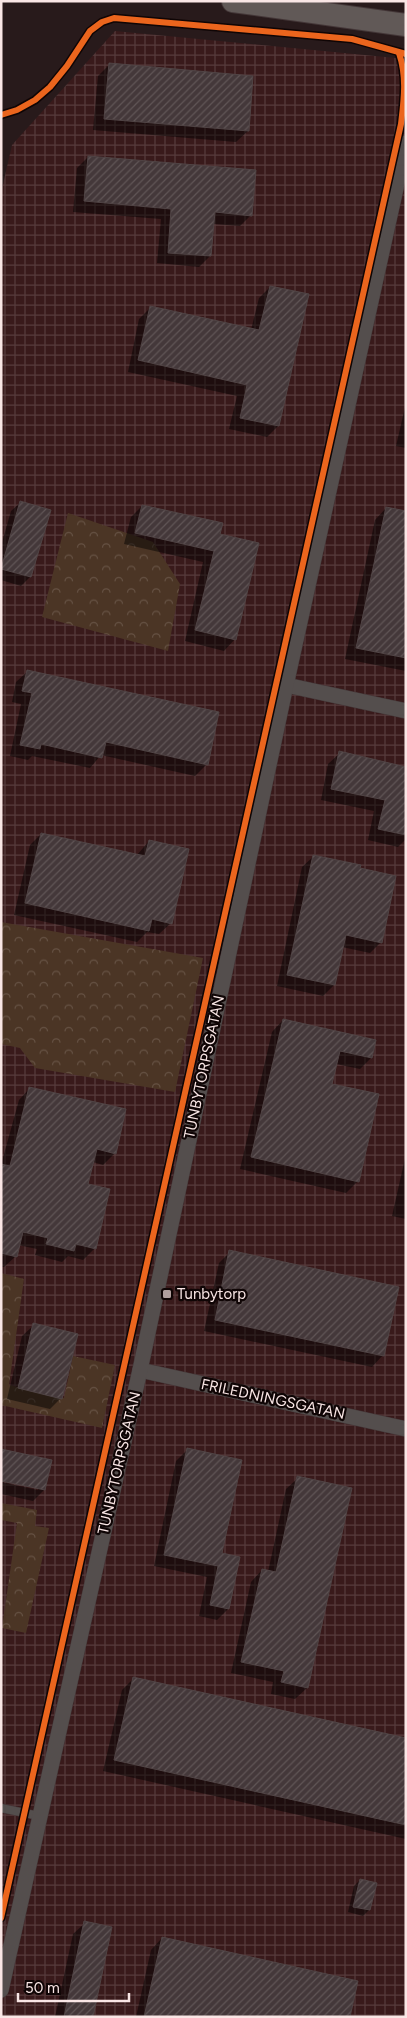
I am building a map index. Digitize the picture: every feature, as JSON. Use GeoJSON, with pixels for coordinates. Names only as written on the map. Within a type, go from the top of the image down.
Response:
{"type":"FeatureCollection","features":[{"type":"Feature","properties":{"kind":"street"},"geometry":{"type":"LineString","coordinates":[[233,1],[307,6],[406,25]]}},
{"type":"Feature","properties":{"kind":"street","name":"TUNBYTORPSGATAN"},"geometry":{"type":"LineString","coordinates":[[1,1990],[140,1370],[286,685],[406,143]]}},
{"type":"Feature","properties":{"kind":"street"},"geometry":{"type":"LineString","coordinates":[[286,685],[406,711]]}},
{"type":"Feature","properties":{"kind":"street","name":"FRILEDNINGSGATAN"},"geometry":{"type":"LineString","coordinates":[[140,1370],[406,1428]]}},
{"type":"Feature","properties":{"kind":"lane"},"geometry":{"type":"LineString","coordinates":[[1,1808],[39,1816]]}},
{"type":"Feature","properties":{"kind":"shaded area"},"geometry":{"type":"Polygon","coordinates":[[[115,31],[406,59],[406,2017],[1,2017],[1,193],[12,145],[115,31]]]}},
{"type":"Feature","properties":{"kind":"green space"},"geometry":{"type":"Polygon","coordinates":[[[68,513],[153,542],[180,584],[168,651],[42,617],[68,513]]]}},
{"type":"Feature","properties":{"kind":"green space"},"geometry":{"type":"Polygon","coordinates":[[[1,922],[203,958],[175,1092],[35,1068],[20,1048],[1,1044],[1,922]]]}},
{"type":"Feature","properties":{"kind":"green space"},"geometry":{"type":"Polygon","coordinates":[[[1,1273],[24,1279],[9,1385],[64,1398],[73,1356],[115,1365],[102,1428],[1,1405],[1,1273]]]}},
{"type":"Feature","properties":{"kind":"green space"},"geometry":{"type":"Polygon","coordinates":[[[1,1503],[37,1510],[35,1526],[49,1528],[26,1633],[2,1628],[17,1523],[1,1520],[1,1503]]]}},
{"type":"Feature","properties":{"kind":"building"},"geometry":{"type":"Polygon","coordinates":[[[109,63],[253,76],[249,131],[104,119],[109,63]]]}},
{"type":"Feature","properties":{"kind":"building"},"geometry":{"type":"Polygon","coordinates":[[[88,156],[256,170],[252,216],[215,212],[211,256],[168,253],[171,209],[84,201],[88,156]]]}},
{"type":"Feature","properties":{"kind":"building"},"geometry":{"type":"Polygon","coordinates":[[[270,286],[309,294],[279,426],[240,418],[247,385],[138,360],[150,306],[259,330],[270,286]]]}},
{"type":"Feature","properties":{"kind":"building"},"geometry":{"type":"Polygon","coordinates":[[[20,501],[51,510],[31,577],[1,569],[20,501]]]}},
{"type":"Feature","properties":{"kind":"building"},"geometry":{"type":"Polygon","coordinates":[[[142,505],[223,523],[220,534],[259,543],[236,640],[195,630],[214,551],[135,533],[142,505]]]}},
{"type":"Feature","properties":{"kind":"building"},"geometry":{"type":"Polygon","coordinates":[[[386,507],[406,511],[406,658],[356,648],[386,507]]]}},
{"type":"Feature","properties":{"kind":"building"},"geometry":{"type":"Polygon","coordinates":[[[27,670],[219,712],[208,765],[106,742],[102,758],[41,744],[40,749],[20,745],[32,693],[22,691],[27,670]]]}},
{"type":"Feature","properties":{"kind":"building"},"geometry":{"type":"Polygon","coordinates":[[[339,751],[406,767],[406,835],[378,829],[385,800],[331,789],[339,751]]]}},
{"type":"Feature","properties":{"kind":"building"},"geometry":{"type":"Polygon","coordinates":[[[41,833],[145,856],[149,840],[189,849],[172,924],[152,919],[149,931],[25,903],[41,833]]]}},
{"type":"Feature","properties":{"kind":"building"},"geometry":{"type":"Polygon","coordinates":[[[313,855],[361,865],[360,868],[396,876],[382,943],[346,935],[335,985],[287,975],[313,855]]]}},
{"type":"Feature","properties":{"kind":"building"},"geometry":{"type":"Polygon","coordinates":[[[283,1019],[376,1040],[372,1058],[340,1051],[332,1084],[379,1094],[359,1182],[251,1157],[283,1019]]]}},
{"type":"Feature","properties":{"kind":"building"},"geometry":{"type":"Polygon","coordinates":[[[29,1087],[126,1109],[116,1154],[97,1149],[88,1184],[110,1189],[96,1249],[76,1244],[74,1251],[46,1244],[48,1238],[23,1232],[17,1257],[1,1253],[1,1164],[10,1166],[29,1087]]]}},
{"type":"Feature","properties":{"kind":"building"},"geometry":{"type":"Polygon","coordinates":[[[229,1250],[399,1287],[384,1356],[215,1320],[229,1250]]]}},
{"type":"Feature","properties":{"kind":"building"},"geometry":{"type":"Polygon","coordinates":[[[33,1323],[78,1334],[62,1399],[18,1388],[33,1323]]]}},
{"type":"Feature","properties":{"kind":"building"},"geometry":{"type":"Polygon","coordinates":[[[187,1448],[242,1460],[222,1553],[240,1557],[229,1609],[210,1605],[218,1566],[164,1555],[187,1448]]]}},
{"type":"Feature","properties":{"kind":"building"},"geometry":{"type":"Polygon","coordinates":[[[1,1449],[52,1460],[45,1490],[1,1481],[1,1449]]]}},
{"type":"Feature","properties":{"kind":"building"},"geometry":{"type":"Polygon","coordinates":[[[297,1476],[352,1488],[308,1688],[281,1682],[284,1671],[241,1662],[262,1569],[276,1572],[297,1476]]]}},
{"type":"Feature","properties":{"kind":"building"},"geometry":{"type":"Polygon","coordinates":[[[133,1677],[406,1738],[406,1825],[114,1760],[133,1677]]]}},
{"type":"Feature","properties":{"kind":"building"},"geometry":{"type":"Polygon","coordinates":[[[360,1879],[377,1883],[370,1910],[353,1907],[360,1879]]]}},
{"type":"Feature","properties":{"kind":"building"},"geometry":{"type":"Polygon","coordinates":[[[84,1921],[112,1927],[93,2017],[64,2017],[84,1921]]]}},
{"type":"Feature","properties":{"kind":"building"},"geometry":{"type":"Polygon","coordinates":[[[162,1937],[358,1981],[350,2017],[144,2017],[162,1937]]]}},
{"type":"Feature","properties":{"kind":"cycle path"},"geometry":{"type":"LineString","coordinates":[[1,115],[17,110],[35,100],[50,87],[67,66],[90,31],[102,22],[114,18],[352,39],[406,54]]}},
{"type":"Feature","properties":{"kind":"cycle path"},"geometry":{"type":"LineString","coordinates":[[1,1918],[401,124],[404,79],[399,53]]}},
{"type":"Feature","properties":{"kind":"place","name":"Tunbytorp"},"geometry":{"type":"Point","coordinates":[167,1294]}}]}
